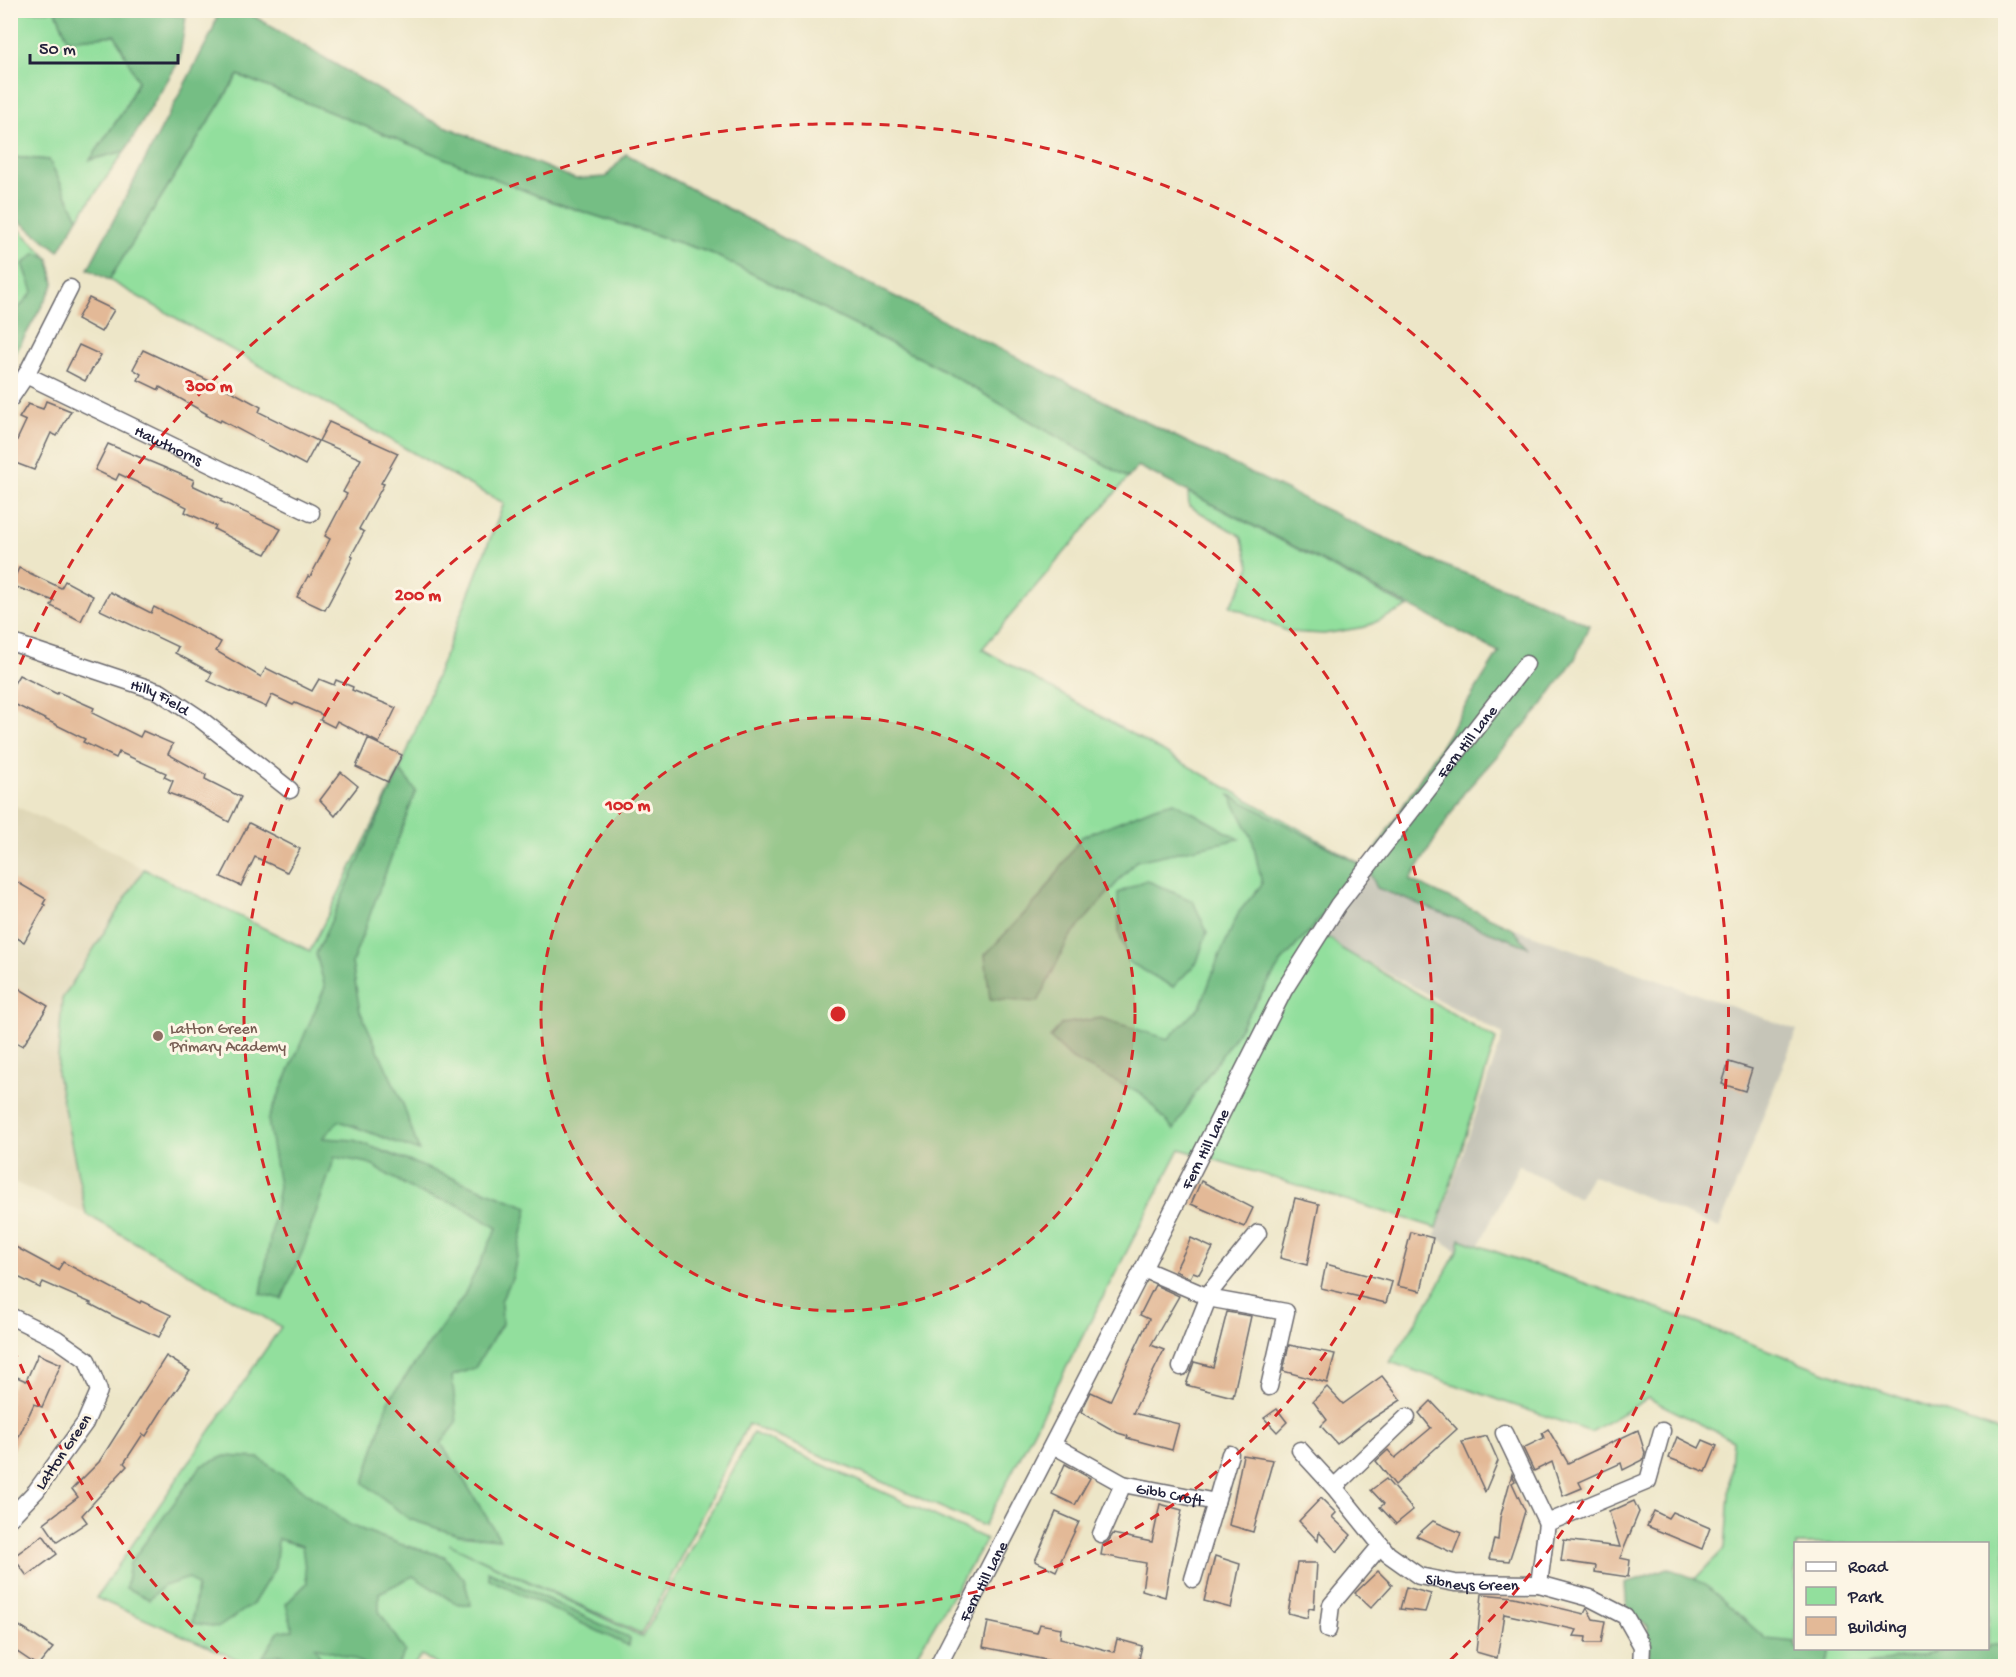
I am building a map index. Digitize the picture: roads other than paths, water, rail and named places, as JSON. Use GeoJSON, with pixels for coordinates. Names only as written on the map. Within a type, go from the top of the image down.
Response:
{"type":"FeatureCollection","features":[{"type":"Feature","properties":{"kind":"street"},"geometry":{"type":"LineString","coordinates":[[10,399],[26,375],[70,288]]}},
{"type":"Feature","properties":{"kind":"street","name":"Hawthorns"},"geometry":{"type":"LineString","coordinates":[[26,375],[311,513]]}},
{"type":"Feature","properties":{"kind":"street","name":"Hilly Field"},"geometry":{"type":"LineString","coordinates":[[10,642],[160,692],[200,718],[290,790]]}},
{"type":"Feature","properties":{"kind":"street","name":"Fern Hill Lane"},"geometry":{"type":"LineString","coordinates":[[938,1666],[1284,990],[1317,936],[1367,867],[1526,664]]}},
{"type":"Feature","properties":{"kind":"street"},"geometry":{"type":"LineString","coordinates":[[1182,1367],[1211,1291],[1258,1233]]}},
{"type":"Feature","properties":{"kind":"street"},"geometry":{"type":"LineString","coordinates":[[1143,1269],[1209,1297],[1286,1312],[1269,1387]]}},
{"type":"Feature","properties":{"kind":"street","name":"Latton Green"},"geometry":{"type":"LineString","coordinates":[[10,1316],[57,1339],[87,1360],[99,1391],[85,1423],[36,1491],[10,1518]]}},
{"type":"Feature","properties":{"kind":"street"},"geometry":{"type":"LineString","coordinates":[[1334,1487],[1407,1417]]}},
{"type":"Feature","properties":{"kind":"street"},"geometry":{"type":"LineString","coordinates":[[1504,1433],[1547,1523],[1648,1481],[1662,1431]]}},
{"type":"Feature","properties":{"kind":"street","name":"Gibb Croft"},"geometry":{"type":"LineString","coordinates":[[1053,1445],[1123,1484],[1216,1503]]}},
{"type":"Feature","properties":{"kind":"street","name":"Sibneys Green"},"geometry":{"type":"LineString","coordinates":[[1300,1450],[1334,1487],[1388,1554],[1419,1576],[1455,1583],[1539,1584],[1590,1598],[1624,1616],[1642,1646],[1641,1666]]}},
{"type":"Feature","properties":{"kind":"street","name":"Gibb Croft"},"geometry":{"type":"LineString","coordinates":[[1193,1579],[1230,1454]]}},
{"type":"Feature","properties":{"kind":"street","name":"Gibb Croft"},"geometry":{"type":"LineString","coordinates":[[1101,1534],[1123,1484]]}},
{"type":"Feature","properties":{"kind":"street","name":"Sibneys Green"},"geometry":{"type":"LineString","coordinates":[[1539,1584],[1547,1523]]}},
{"type":"Feature","properties":{"kind":"street"},"geometry":{"type":"LineString","coordinates":[[1328,1630],[1331,1605],[1381,1545]]}},
{"type":"Feature","properties":{"kind":"place","name":"Latton Green Primary Academy"},"geometry":{"type":"Point","coordinates":[158,1036]}}]}
